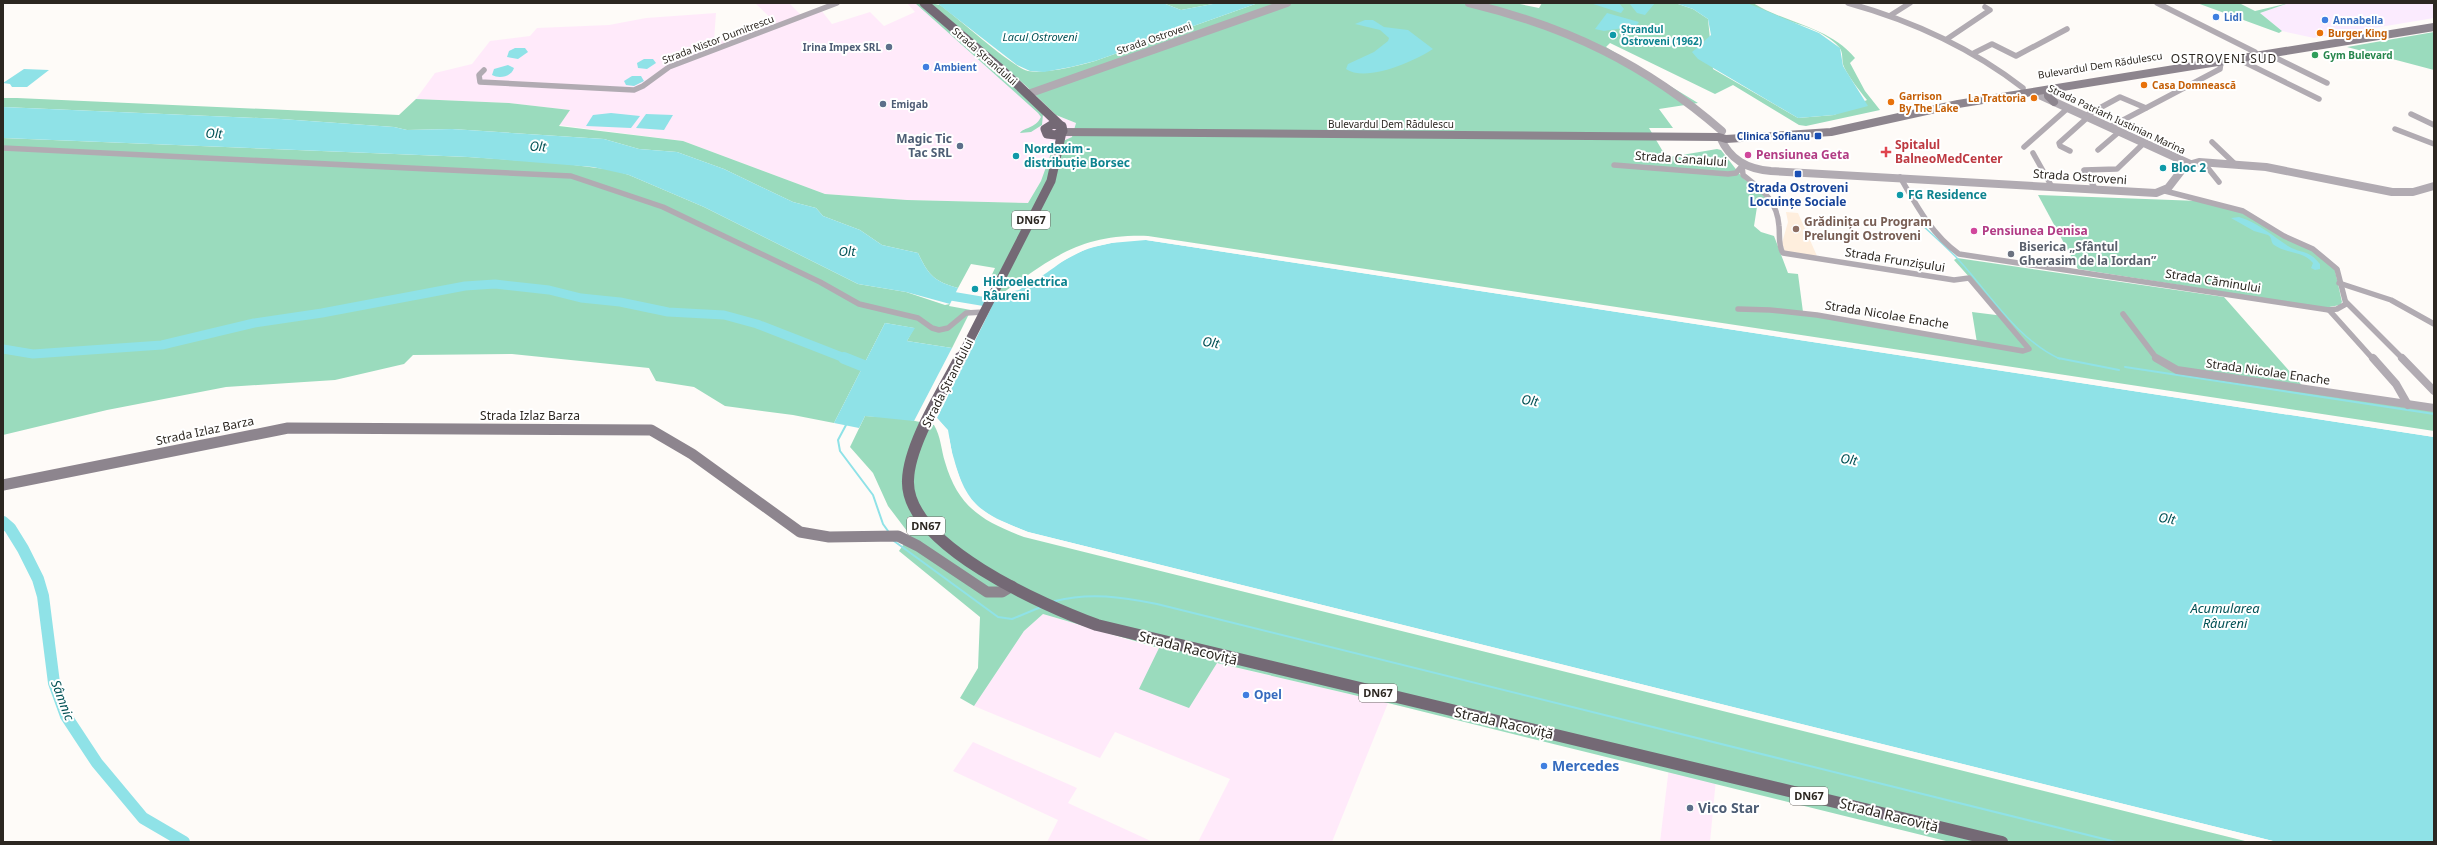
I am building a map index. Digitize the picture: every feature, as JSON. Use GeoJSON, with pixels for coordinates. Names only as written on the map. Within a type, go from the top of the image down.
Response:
{"type":"FeatureCollection","features":[{"type":"Feature","properties":{"kind":"main road","name":"Strada Ștrandului"},"geometry":{"type":"LineString","coordinates":[[924,3],[1028,94],[1045,111],[1059,131],[1056,166],[1051,181],[927,424],[914,451],[908,472],[909,493],[914,510],[926,527],[943,542],[1012,586]]}},
{"type":"Feature","properties":{"kind":"main road","name":"Bulevardul Dem Rădulescu"},"geometry":{"type":"LineString","coordinates":[[2029,90],[2048,90],[2221,62],[2434,23]]}},
{"type":"Feature","properties":{"kind":"main road","name":"Bulevardul Dem Rădulescu"},"geometry":{"type":"LineString","coordinates":[[1074,130],[1790,136],[1831,132],[1925,110],[2029,90],[2255,52],[2434,27]]}},
{"type":"Feature","properties":{"kind":"main road"},"geometry":{"type":"LineString","coordinates":[[2048,90],[2048,96],[2054,102]]}},
{"type":"Feature","properties":{"kind":"main road"},"geometry":{"type":"LineString","coordinates":[[1045,111],[1048,131]]}},
{"type":"Feature","properties":{"kind":"main road"},"geometry":{"type":"LineString","coordinates":[[1048,131],[1050,124],[1065,135],[1074,130]]}},
{"type":"Feature","properties":{"kind":"main road"},"geometry":{"type":"LineString","coordinates":[[1048,131],[1074,130]]}},
{"type":"Feature","properties":{"kind":"main road","name":"Strada Izlaz Barza"},"geometry":{"type":"LineString","coordinates":[[3,485],[64,476],[252,434],[288,428],[651,430],[692,454],[800,532],[830,537],[898,536],[918,546],[987,592],[1002,592],[1012,586]]}},
{"type":"Feature","properties":{"kind":"main road","name":"Strada Racoviță"},"geometry":{"type":"LineString","coordinates":[[1012,586],[1064,614],[1112,629],[2002,842]]}},
{"type":"Feature","properties":{"kind":"street","name":"Strada Nistor Dumitrescu"},"geometry":{"type":"LineString","coordinates":[[484,70],[479,75],[480,82],[634,90],[645,86],[657,72],[837,3]]}},
{"type":"Feature","properties":{"kind":"street","name":"Strada Ostroveni"},"geometry":{"type":"LineString","coordinates":[[1028,94],[1287,3]]}},
{"type":"Feature","properties":{"kind":"street"},"geometry":{"type":"LineString","coordinates":[[1469,3],[1534,20],[1604,48],[1671,89],[1701,111],[1723,135],[1728,151],[1742,165]]}},
{"type":"Feature","properties":{"kind":"street","name":"Strada Patriarh Iustinian Marina"},"geometry":{"type":"LineString","coordinates":[[1851,3],[1891,15],[1947,39],[1974,53],[2029,90],[2190,164]]}},
{"type":"Feature","properties":{"kind":"street"},"geometry":{"type":"LineString","coordinates":[[1891,15],[1910,3]]}},
{"type":"Feature","properties":{"kind":"street"},"geometry":{"type":"LineString","coordinates":[[2157,3],[2255,52]]}},
{"type":"Feature","properties":{"kind":"street"},"geometry":{"type":"LineString","coordinates":[[1947,39],[1990,10],[1987,5]]}},
{"type":"Feature","properties":{"kind":"street"},"geometry":{"type":"LineString","coordinates":[[1974,53],[1992,44],[2016,56],[2067,29]]}},
{"type":"Feature","properties":{"kind":"street"},"geometry":{"type":"LineString","coordinates":[[2268,54],[2328,83]]}},
{"type":"Feature","properties":{"kind":"street"},"geometry":{"type":"LineString","coordinates":[[2238,59],[2320,99]]}},
{"type":"Feature","properties":{"kind":"street"},"geometry":{"type":"LineString","coordinates":[[2110,127],[2220,69],[2221,62]]}},
{"type":"Feature","properties":{"kind":"street"},"geometry":{"type":"LineString","coordinates":[[2070,151],[2060,146],[2059,143],[2086,117],[2120,97],[2146,108]]}},
{"type":"Feature","properties":{"kind":"street"},"geometry":{"type":"LineString","coordinates":[[2024,147],[2068,108]]}},
{"type":"Feature","properties":{"kind":"street"},"geometry":{"type":"LineString","coordinates":[[2411,114],[2434,125]]}},
{"type":"Feature","properties":{"kind":"street"},"geometry":{"type":"LineString","coordinates":[[2395,128],[2434,144]]}},
{"type":"Feature","properties":{"kind":"street"},"geometry":{"type":"LineString","coordinates":[[2098,150],[2119,132]]}},
{"type":"Feature","properties":{"kind":"street"},"geometry":{"type":"LineString","coordinates":[[2212,142],[2235,164]]}},
{"type":"Feature","properties":{"kind":"street"},"geometry":{"type":"LineString","coordinates":[[2096,190],[2084,170],[2117,169],[2144,143]]}},
{"type":"Feature","properties":{"kind":"street"},"geometry":{"type":"LineString","coordinates":[[3,148],[571,176],[663,207],[820,282],[859,304],[918,318],[932,328],[939,330],[948,328],[966,313],[984,312]]}},
{"type":"Feature","properties":{"kind":"street"},"geometry":{"type":"LineString","coordinates":[[2033,153],[2052,187]]}},
{"type":"Feature","properties":{"kind":"street"},"geometry":{"type":"LineString","coordinates":[[2203,162],[2219,182]]}},
{"type":"Feature","properties":{"kind":"street"},"geometry":{"type":"LineString","coordinates":[[2434,186],[2417,192],[2392,192],[2273,168],[2203,162],[2190,164],[2182,168],[2165,191],[2224,205],[2253,216],[2284,236],[2319,252],[2338,269],[2339,283],[2346,303],[2434,391]]}},
{"type":"Feature","properties":{"kind":"street","name":"Strada Canalului"},"geometry":{"type":"LineString","coordinates":[[1614,165],[1731,174],[1738,172],[1742,165]]}},
{"type":"Feature","properties":{"kind":"street","name":"Strada Ostroveni"},"geometry":{"type":"LineString","coordinates":[[1742,165],[1771,171],[1900,177],[2149,193],[2165,191]]}},
{"type":"Feature","properties":{"kind":"street","name":"Strada Frunzișului"},"geometry":{"type":"LineString","coordinates":[[1742,165],[1743,175],[1769,196],[1775,208],[1780,249],[1784,254],[1954,280],[1969,278],[2028,347]]}},
{"type":"Feature","properties":{"kind":"street","name":"Strada Căminului"},"geometry":{"type":"LineString","coordinates":[[1900,177],[1918,211],[1949,247],[1959,254],[2329,310],[2337,309],[2346,303]]}},
{"type":"Feature","properties":{"kind":"street"},"geometry":{"type":"LineString","coordinates":[[2339,283],[2391,300],[2434,324]]}},
{"type":"Feature","properties":{"kind":"street","name":"Strada Nicolae Enache"},"geometry":{"type":"LineString","coordinates":[[1738,309],[1773,310],[1813,314],[1949,336],[2023,351],[2027,351],[2028,347]]}},
{"type":"Feature","properties":{"kind":"street"},"geometry":{"type":"LineString","coordinates":[[2329,310],[2396,384],[2408,405]]}},
{"type":"Feature","properties":{"kind":"street","name":"Strada Nicolae Enache"},"geometry":{"type":"LineString","coordinates":[[2123,314],[2158,361],[2177,370],[2248,379],[2434,408]]}},
{"type":"Feature","properties":{"kind":"shaded area"},"geometry":{"type":"Polygon","coordinates":[[[755,3],[789,3],[803,17],[821,10],[832,24],[870,12],[884,26],[915,12],[907,3],[930,3],[1025,85],[1056,115],[1076,123],[1072,137],[1041,181],[1028,203],[907,200],[825,194],[683,141],[559,125],[569,110],[509,103],[416,99],[435,73],[472,64],[490,41],[530,36],[537,28],[609,25],[646,18],[716,13],[714,40],[729,41],[776,23],[755,3]]]}},
{"type":"Feature","properties":{"kind":"shaded area"},"geometry":{"type":"Polygon","coordinates":[[[2289,3],[2434,3],[2434,18],[2314,38],[2282,31],[2260,13],[2289,3]]]}},
{"type":"Feature","properties":{"kind":"shaded area"},"geometry":{"type":"Polygon","coordinates":[[[1786,212],[1798,213],[1817,256],[1785,253],[1782,243],[1788,222],[1786,212]]]}},
{"type":"Feature","properties":{"kind":"shaded area"},"geometry":{"type":"Polygon","coordinates":[[[1043,614],[1159,649],[1189,707],[1216,663],[1388,703],[1332,842],[1198,842],[1230,779],[1115,732],[1100,758],[974,706],[1024,631],[1043,614]]]}},
{"type":"Feature","properties":{"kind":"shaded area"},"geometry":{"type":"Polygon","coordinates":[[[973,742],[1077,788],[1068,803],[1153,842],[1047,842],[1058,820],[953,771],[973,742]]]}},
{"type":"Feature","properties":{"kind":"shaded area"},"geometry":{"type":"Polygon","coordinates":[[[1669,767],[1716,779],[1710,842],[1660,842],[1669,767]]]}},
{"type":"Feature","properties":{"kind":"green space"},"geometry":{"type":"Polygon","coordinates":[[[915,3],[920,3],[987,60],[1043,114],[1042,125],[1031,132],[1020,133],[1039,121],[1041,117],[1038,113],[915,3]]]}},
{"type":"Feature","properties":{"kind":"green space"},"geometry":{"type":"Polygon","coordinates":[[[930,3],[940,5],[1020,68],[1035,72],[1062,69],[1095,61],[1258,3],[1515,3],[1539,8],[1542,3],[1675,3],[1693,9],[1708,19],[1713,69],[1798,118],[1834,115],[1867,100],[1844,67],[1841,49],[1829,38],[1806,27],[1757,10],[1747,3],[1753,3],[1779,16],[1820,32],[1844,47],[1855,58],[1850,63],[1865,91],[1880,110],[1806,126],[1799,125],[1733,85],[1715,94],[1610,43],[1606,47],[1698,103],[1659,109],[1673,128],[1649,128],[1662,150],[1670,157],[1717,149],[1721,150],[1742,177],[1768,199],[1757,207],[1754,226],[1761,232],[1774,236],[1788,273],[1798,274],[1803,312],[1977,343],[1972,312],[2004,316],[1954,260],[1957,258],[2224,297],[2307,391],[2434,410],[2434,431],[1148,236],[1125,236],[1087,243],[1054,258],[1004,292],[999,292],[1002,284],[989,281],[995,268],[971,264],[958,288],[943,283],[933,276],[918,253],[882,245],[860,230],[823,216],[816,208],[793,202],[724,169],[677,152],[639,149],[604,139],[452,129],[407,130],[394,127],[281,119],[3,107],[3,98],[17,98],[399,115],[416,99],[509,103],[570,110],[559,126],[683,141],[825,194],[907,200],[1028,203],[1041,181],[1054,145],[1072,137],[1076,123],[1056,115],[1025,85],[930,3]]]}},
{"type":"Feature","properties":{"kind":"green space"},"geometry":{"type":"Polygon","coordinates":[[[1163,3],[1218,3],[1181,10],[1163,3]]]}},
{"type":"Feature","properties":{"kind":"green space"},"geometry":{"type":"Polygon","coordinates":[[[2197,3],[2239,3],[2255,11],[2289,3],[2260,13],[2282,31],[2279,33],[2197,3]]]}},
{"type":"Feature","properties":{"kind":"green space"},"geometry":{"type":"Polygon","coordinates":[[[2434,32],[2434,70],[2347,47],[2434,32]]]}},
{"type":"Feature","properties":{"kind":"green space"},"geometry":{"type":"Polygon","coordinates":[[[3,138],[468,157],[558,163],[613,170],[629,175],[704,207],[858,284],[906,292],[945,305],[950,304],[949,306],[971,310],[952,348],[907,341],[914,328],[885,323],[834,423],[793,415],[725,406],[694,387],[656,381],[649,368],[512,354],[413,355],[404,364],[335,380],[226,387],[107,410],[3,435],[3,138]]]}},
{"type":"Feature","properties":{"kind":"green space"},"geometry":{"type":"Polygon","coordinates":[[[2038,195],[2199,201],[2246,214],[2311,249],[2334,266],[2342,302],[2340,305],[2324,308],[2078,269],[2038,195]]]}},
{"type":"Feature","properties":{"kind":"green space"},"geometry":{"type":"Polygon","coordinates":[[[865,416],[901,418],[934,425],[950,477],[965,501],[984,518],[1024,537],[2249,842],[1950,842],[1388,703],[1217,663],[1189,708],[1139,689],[1159,648],[1043,614],[1024,631],[974,706],[960,698],[978,668],[980,617],[899,551],[910,535],[888,506],[873,473],[850,447],[865,416]]]}},
{"type":"Feature","properties":{"kind":"water","name":"Lacul Ostroveni"},"geometry":{"type":"Polygon","coordinates":[[[937,3],[1163,3],[1181,10],[1218,3],[1258,3],[1095,61],[1044,72],[1030,71],[1017,65],[937,3]]]}},
{"type":"Feature","properties":{"kind":"water"},"geometry":{"type":"Polygon","coordinates":[[[1590,3],[1619,3],[1624,9],[1621,13],[1590,3]]]}},
{"type":"Feature","properties":{"kind":"water"},"geometry":{"type":"Polygon","coordinates":[[[1629,3],[1655,3],[1645,15],[1637,13],[1629,3]]]}},
{"type":"Feature","properties":{"kind":"water"},"geometry":{"type":"Polygon","coordinates":[[[1675,3],[1747,3],[1819,33],[1840,48],[1843,66],[1868,106],[1834,115],[1798,118],[1698,59],[1692,52],[1711,35],[1708,19],[1693,9],[1675,3]]]}},
{"type":"Feature","properties":{"kind":"water"},"geometry":{"type":"Polygon","coordinates":[[[1607,13],[1639,22],[1636,26],[1604,31],[1595,29],[1607,13]]]}},
{"type":"Feature","properties":{"kind":"water"},"geometry":{"type":"Polygon","coordinates":[[[1365,20],[1373,20],[1384,27],[1408,30],[1433,49],[1415,59],[1390,69],[1378,72],[1355,73],[1346,69],[1348,64],[1374,52],[1388,41],[1389,38],[1380,30],[1355,24],[1365,20]]]}},
{"type":"Feature","properties":{"kind":"water"},"geometry":{"type":"Polygon","coordinates":[[[515,48],[525,48],[528,52],[518,59],[507,57],[509,51],[515,48]]]}},
{"type":"Feature","properties":{"kind":"water"},"geometry":{"type":"Polygon","coordinates":[[[644,59],[653,59],[656,63],[647,69],[638,68],[637,63],[644,59]]]}},
{"type":"Feature","properties":{"kind":"water"},"geometry":{"type":"Polygon","coordinates":[[[508,65],[514,68],[508,75],[501,77],[492,75],[494,69],[508,65]]]}},
{"type":"Feature","properties":{"kind":"water"},"geometry":{"type":"Polygon","coordinates":[[[24,69],[49,70],[27,87],[12,87],[10,84],[3,83],[24,69]]]}},
{"type":"Feature","properties":{"kind":"water"},"geometry":{"type":"Polygon","coordinates":[[[632,76],[641,76],[644,81],[634,86],[626,85],[624,81],[632,76]]]}},
{"type":"Feature","properties":{"kind":"water","name":"Olt"},"geometry":{"type":"Polygon","coordinates":[[[3,107],[281,119],[394,127],[407,130],[452,129],[604,139],[639,149],[677,152],[724,169],[793,202],[816,208],[823,216],[860,230],[882,245],[918,253],[933,276],[943,283],[958,288],[950,304],[906,292],[858,284],[704,207],[629,175],[593,167],[468,157],[3,138],[3,107]]]}},
{"type":"Feature","properties":{"kind":"water"},"geometry":{"type":"Polygon","coordinates":[[[611,113],[640,116],[631,128],[586,126],[593,115],[611,113]]]}},
{"type":"Feature","properties":{"kind":"water"},"geometry":{"type":"Polygon","coordinates":[[[646,114],[673,115],[664,130],[636,128],[646,114]]]}},
{"type":"Feature","properties":{"kind":"water"},"geometry":{"type":"Polygon","coordinates":[[[2239,217],[2259,226],[2288,246],[2312,256],[2320,264],[2320,269],[2315,270],[2311,268],[2313,263],[2304,256],[2284,250],[2274,245],[2268,235],[2254,231],[2231,218],[2239,217]]]}},
{"type":"Feature","properties":{"kind":"water","name":"Acumularea Râureni"},"geometry":{"type":"Polygon","coordinates":[[[1129,240],[1146,240],[2434,437],[2434,842],[2277,842],[1028,532],[1000,520],[979,507],[965,489],[959,475],[949,437],[945,428],[937,418],[999,292],[1009,292],[1028,285],[1066,259],[1082,251],[1102,245],[1129,240]]]}},
{"type":"Feature","properties":{"kind":"water"},"geometry":{"type":"Polygon","coordinates":[[[885,323],[915,328],[907,341],[952,348],[914,421],[865,416],[859,428],[834,423],[885,323]]]}},
{"type":"Feature","properties":{"kind":"pier"},"geometry":{"type":"Polygon","coordinates":[[[1129,238],[1146,238],[2434,435],[2434,437],[1146,240],[1111,243],[1088,248],[1057,264],[1019,290],[1004,292],[1019,288],[1056,262],[1088,247],[1129,238]]]}},
{"type":"Feature","properties":{"kind":"pier"},"geometry":{"type":"Polygon","coordinates":[[[937,418],[948,430],[953,459],[965,493],[979,508],[996,519],[1028,532],[2277,842],[2269,842],[1027,534],[995,521],[977,509],[963,494],[952,460],[946,431],[936,420],[937,418]]]}},
{"type":"Feature","properties":{"kind":"waterway"},"geometry":{"type":"LineString","coordinates":[[1922,225],[1968,270],[2016,327],[2044,350],[2058,358]]}},
{"type":"Feature","properties":{"kind":"waterway"},"geometry":{"type":"LineString","coordinates":[[3,349],[33,354],[162,345],[254,323],[322,313],[465,286],[495,284],[549,290],[581,298],[620,302],[668,312],[724,315],[757,324],[847,359]]}},
{"type":"Feature","properties":{"kind":"waterway","name":"Olt"},"geometry":{"type":"LineString","coordinates":[[939,294],[999,304]]}},
{"type":"Feature","properties":{"kind":"waterway"},"geometry":{"type":"LineString","coordinates":[[844,358],[864,366]]}},
{"type":"Feature","properties":{"kind":"waterway"},"geometry":{"type":"LineString","coordinates":[[2058,358],[2119,370]]}},
{"type":"Feature","properties":{"kind":"waterway"},"geometry":{"type":"LineString","coordinates":[[2125,367],[2434,414]]}},
{"type":"Feature","properties":{"kind":"waterway"},"geometry":{"type":"LineString","coordinates":[[846,425],[838,440],[840,451],[873,495],[883,524],[888,531]]}},
{"type":"Feature","properties":{"kind":"waterway","name":"Sâmnic"},"geometry":{"type":"LineString","coordinates":[[3,522],[10,528],[23,549],[38,579],[43,596],[54,683],[66,716],[97,763],[143,818],[184,842]]}},
{"type":"Feature","properties":{"kind":"waterway"},"geometry":{"type":"LineString","coordinates":[[894,541],[998,617],[1012,619],[1041,607]]}},
{"type":"Feature","properties":{"kind":"waterway"},"geometry":{"type":"LineString","coordinates":[[1055,601],[1068,598],[1106,596],[1157,604],[2116,842]]}},
{"type":"Feature","properties":{"kind":"place","name":"Lidl"},"geometry":{"type":"Point","coordinates":[2216,17]}},
{"type":"Feature","properties":{"kind":"place","name":"Annabella"},"geometry":{"type":"Point","coordinates":[2325,20]}},
{"type":"Feature","properties":{"kind":"place","name":"Burger King"},"geometry":{"type":"Point","coordinates":[2320,33]}},
{"type":"Feature","properties":{"kind":"place","name":"Ștrandul Ostroveni (1962)"},"geometry":{"type":"Point","coordinates":[1613,35]}},
{"type":"Feature","properties":{"kind":"place","name":"Irina Impex SRL"},"geometry":{"type":"Point","coordinates":[889,47]}},
{"type":"Feature","properties":{"kind":"place","name":"Gym Bulevard"},"geometry":{"type":"Point","coordinates":[2315,55]}},
{"type":"Feature","properties":{"kind":"place","name":"Ambient"},"geometry":{"type":"Point","coordinates":[926,67]}},
{"type":"Feature","properties":{"kind":"place","name":"Casa Domnească"},"geometry":{"type":"Point","coordinates":[2144,85]}},
{"type":"Feature","properties":{"kind":"place","name":"La Trattoria"},"geometry":{"type":"Point","coordinates":[2034,98]}},
{"type":"Feature","properties":{"kind":"place","name":"Garrison By The Lake"},"geometry":{"type":"Point","coordinates":[1891,102]}},
{"type":"Feature","properties":{"kind":"place","name":"Emigab"},"geometry":{"type":"Point","coordinates":[883,104]}},
{"type":"Feature","properties":{"kind":"place","name":"Clinica Sofianu"},"geometry":{"type":"Point","coordinates":[1818,136]}},
{"type":"Feature","properties":{"kind":"place","name":"Magic Tic Tac SRL"},"geometry":{"type":"Point","coordinates":[960,146]}},
{"type":"Feature","properties":{"kind":"place","name":"Spitalul BalneoMedCenter"},"geometry":{"type":"Point","coordinates":[1886,152]}},
{"type":"Feature","properties":{"kind":"place","name":"Pensiunea Geta"},"geometry":{"type":"Point","coordinates":[1748,155]}},
{"type":"Feature","properties":{"kind":"place","name":"Nordexim - distribuție Borsec"},"geometry":{"type":"Point","coordinates":[1016,156]}},
{"type":"Feature","properties":{"kind":"place","name":"Bloc 2"},"geometry":{"type":"Point","coordinates":[2163,168]}},
{"type":"Feature","properties":{"kind":"place","name":"Strada Ostroveni Locuințe Sociale"},"geometry":{"type":"Point","coordinates":[1798,174]}},
{"type":"Feature","properties":{"kind":"place","name":"FG Residence"},"geometry":{"type":"Point","coordinates":[1900,195]}},
{"type":"Feature","properties":{"kind":"place","name":"Grădinița cu Program Prelungit Ostroveni"},"geometry":{"type":"Point","coordinates":[1796,229]}},
{"type":"Feature","properties":{"kind":"place","name":"Pensiunea Denisa"},"geometry":{"type":"Point","coordinates":[1974,231]}},
{"type":"Feature","properties":{"kind":"place","name":"Biserica „Sfântul Gherasim de la Iordan”"},"geometry":{"type":"Point","coordinates":[2011,254]}},
{"type":"Feature","properties":{"kind":"place","name":"Hidroelectrica Râureni"},"geometry":{"type":"Point","coordinates":[975,289]}},
{"type":"Feature","properties":{"kind":"place","name":"Opel"},"geometry":{"type":"Point","coordinates":[1246,695]}},
{"type":"Feature","properties":{"kind":"place","name":"Mercedes"},"geometry":{"type":"Point","coordinates":[1544,766]}},
{"type":"Feature","properties":{"kind":"place","name":"Vico Star"},"geometry":{"type":"Point","coordinates":[1690,808]}},
{"type":"Feature","properties":{"kind":"district","name":"OSTROVENI SUD"},"geometry":{"type":"Point","coordinates":[2224,59]}}]}
